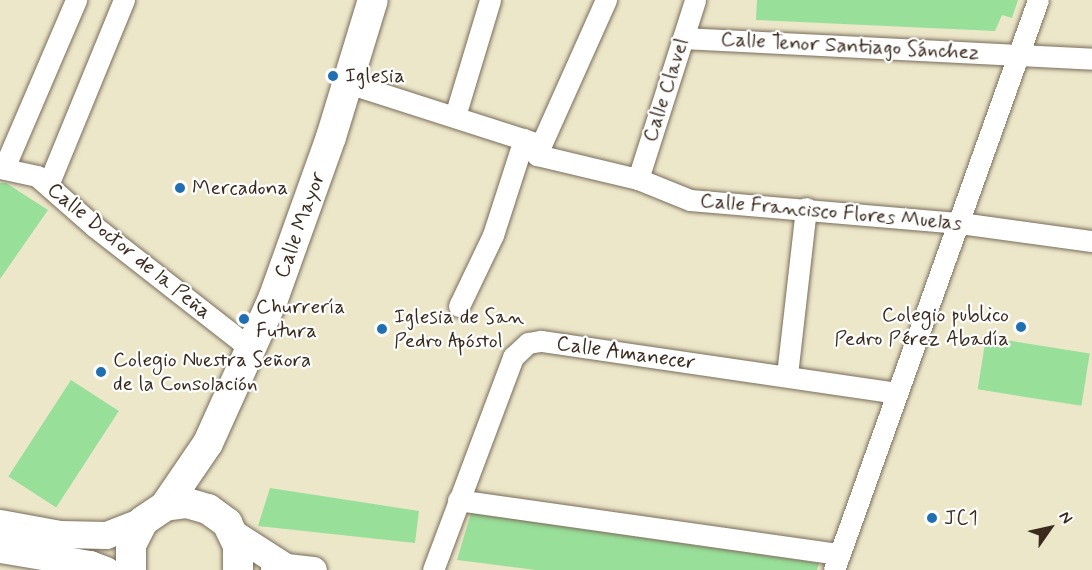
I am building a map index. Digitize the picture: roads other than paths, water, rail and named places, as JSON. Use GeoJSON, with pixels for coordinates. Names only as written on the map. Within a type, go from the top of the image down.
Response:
{"type":"FeatureCollection","features":[{"type":"Feature","properties":{"kind":"main road","name":"Calle Mayor"},"geometry":{"type":"LineString","coordinates":[[131,570],[131,545],[208,442],[251,349],[302,225],[372,0]]}},
{"type":"Feature","properties":{"kind":"main road","name":"Calle Mayor"},"geometry":{"type":"LineString","coordinates":[[208,442],[202,476],[208,508]]}},
{"type":"Feature","properties":{"kind":"main road"},"geometry":{"type":"LineString","coordinates":[[154,514],[187,503],[208,508],[223,519],[233,533],[238,552],[238,570]]}},
{"type":"Feature","properties":{"kind":"street"},"geometry":{"type":"LineString","coordinates":[[2,168],[76,0]]}},
{"type":"Feature","properties":{"kind":"street"},"geometry":{"type":"LineString","coordinates":[[48,185],[124,0]]}},
{"type":"Feature","properties":{"kind":"street"},"geometry":{"type":"LineString","coordinates":[[455,116],[490,0]]}},
{"type":"Feature","properties":{"kind":"street"},"geometry":{"type":"LineString","coordinates":[[459,306],[493,235],[532,142],[606,0]]}},
{"type":"Feature","properties":{"kind":"street","name":"Calle Clavel"},"geometry":{"type":"LineString","coordinates":[[638,179],[694,0]]}},
{"type":"Feature","properties":{"kind":"street"},"geometry":{"type":"LineString","coordinates":[[433,570],[458,500],[837,562],[1038,0]]}},
{"type":"Feature","properties":{"kind":"street","name":"Calle Tenor Santiago Sánchez"},"geometry":{"type":"LineString","coordinates":[[683,38],[1018,53],[1092,59]]}},
{"type":"Feature","properties":{"kind":"street","name":"Calle Francisco Flores Muelas"},"geometry":{"type":"LineString","coordinates":[[348,83],[532,142],[537,155],[638,179],[690,200],[806,208],[960,223],[1092,241]]}},
{"type":"Feature","properties":{"kind":"street","name":"Calle Doctor de la Peña"},"geometry":{"type":"LineString","coordinates":[[2,168],[37,176],[95,228],[251,349]]}},
{"type":"Feature","properties":{"kind":"street"},"geometry":{"type":"LineString","coordinates":[[787,375],[806,208]]}},
{"type":"Feature","properties":{"kind":"street","name":"Calle Amanecer"},"geometry":{"type":"LineString","coordinates":[[458,500],[513,357],[528,343],[541,341],[787,375],[896,393]]}},
{"type":"Feature","properties":{"kind":"street"},"geometry":{"type":"LineString","coordinates":[[0,524],[60,534],[106,535],[154,514]]}},
{"type":"Feature","properties":{"kind":"street"},"geometry":{"type":"LineString","coordinates":[[233,533],[280,568],[313,570]]}},
{"type":"Feature","properties":{"kind":"street"},"geometry":{"type":"LineString","coordinates":[[0,549],[90,564],[106,570]]}},
{"type":"Feature","properties":{"kind":"place","name":"Iglesia"},"geometry":{"type":"Point","coordinates":[333,76]}},
{"type":"Feature","properties":{"kind":"place","name":"Mercadona"},"geometry":{"type":"Point","coordinates":[180,188]}},
{"type":"Feature","properties":{"kind":"place","name":"Churrería Futura"},"geometry":{"type":"Point","coordinates":[244,319]}},
{"type":"Feature","properties":{"kind":"place","name":"Colegio publico Pedro Pérez Abadía"},"geometry":{"type":"Point","coordinates":[1021,327]}},
{"type":"Feature","properties":{"kind":"place","name":"Iglesia de San Pedro Apóstol"},"geometry":{"type":"Point","coordinates":[382,329]}},
{"type":"Feature","properties":{"kind":"place","name":"Colegio Nuestra Señora de la Consolación"},"geometry":{"type":"Point","coordinates":[101,372]}},
{"type":"Feature","properties":{"kind":"place","name":"JC1"},"geometry":{"type":"Point","coordinates":[932,518]}}]}
